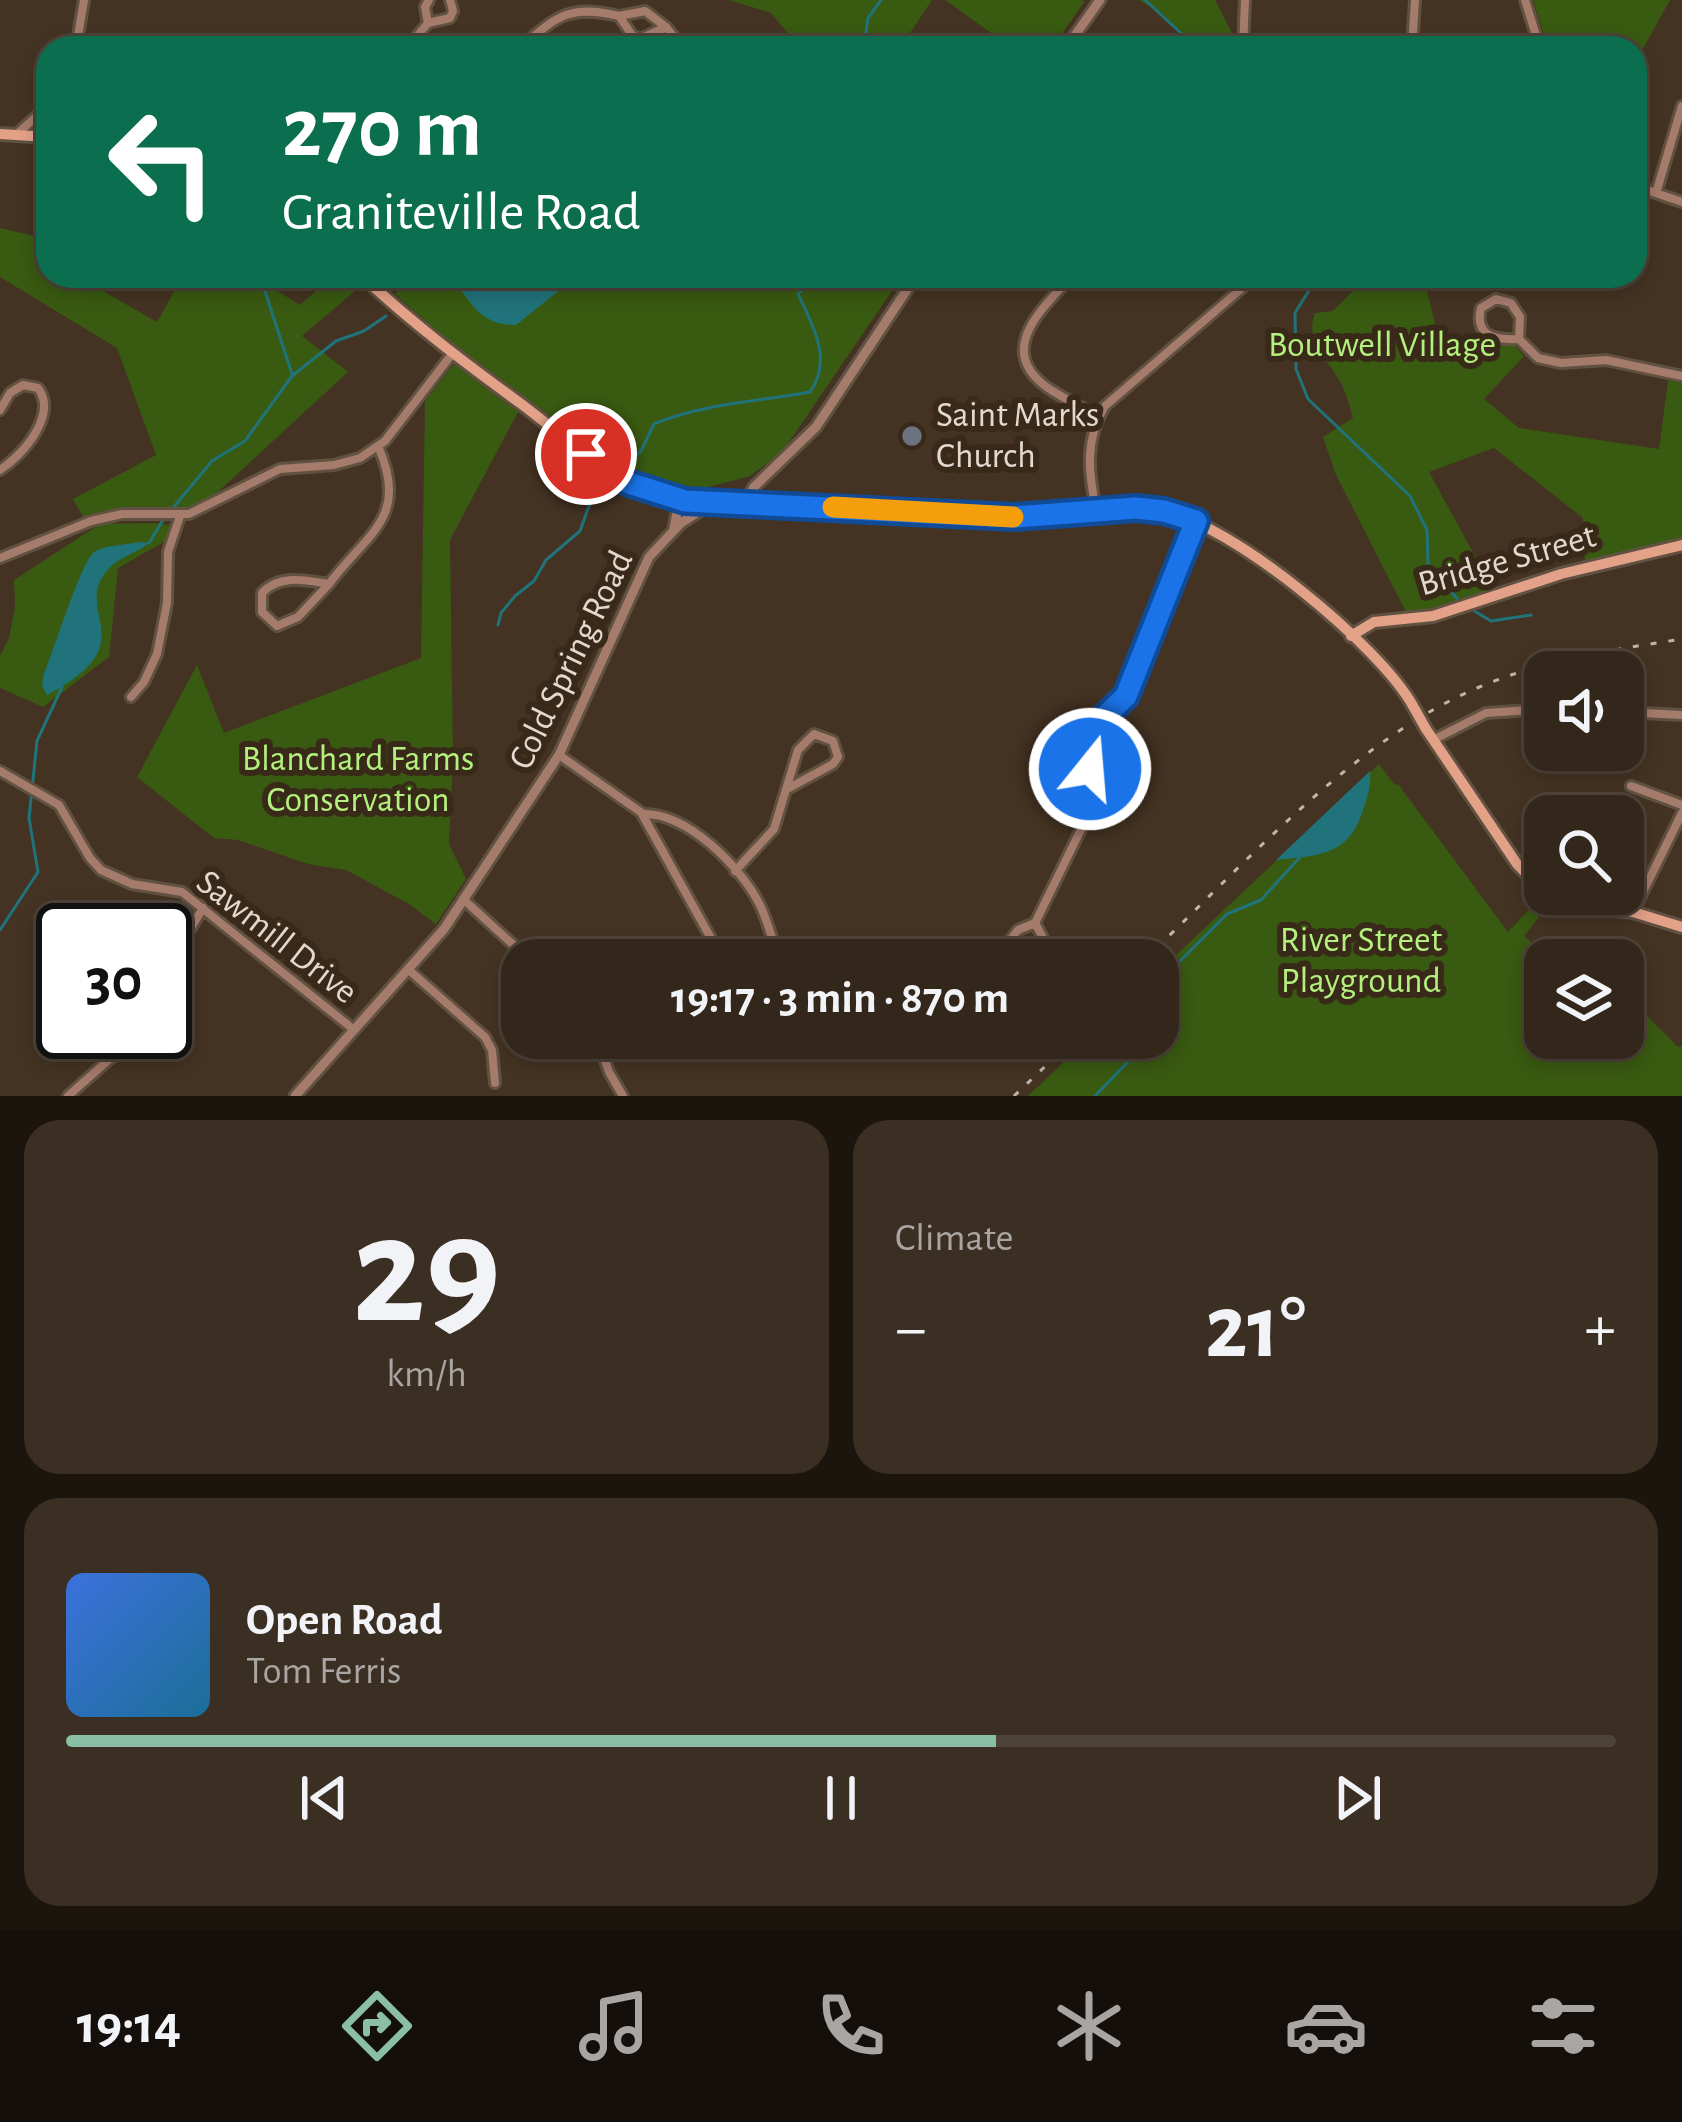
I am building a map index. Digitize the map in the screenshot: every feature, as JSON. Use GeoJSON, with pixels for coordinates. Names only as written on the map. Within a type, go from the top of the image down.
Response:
{"type":"FeatureCollection","features":[{"type":"Feature","properties":{"kind":"main road"},"geometry":{"type":"LineString","coordinates":[[0,134],[36,136]]}},
{"type":"Feature","properties":{"kind":"main road"},"geometry":{"type":"LineString","coordinates":[[378,288],[452,354],[608,471],[667,498],[1014,517],[1149,509],[1196,521],[1234,541],[1352,635],[1388,670],[1524,869]]}},
{"type":"Feature","properties":{"kind":"main road","name":"Bridge Street"},"geometry":{"type":"LineString","coordinates":[[1352,635],[1374,622],[1433,616],[1561,574],[1682,545]]}},
{"type":"Feature","properties":{"kind":"main road"},"geometry":{"type":"LineString","coordinates":[[1643,915],[1682,927]]}},
{"type":"Feature","properties":{"kind":"street"},"geometry":{"type":"LineString","coordinates":[[428,23],[425,7],[429,0]]}},
{"type":"Feature","properties":{"kind":"street"},"geometry":{"type":"LineString","coordinates":[[417,36],[428,23],[450,18],[449,0]]}},
{"type":"Feature","properties":{"kind":"street"},"geometry":{"type":"LineString","coordinates":[[1074,36],[1100,0]]}},
{"type":"Feature","properties":{"kind":"street"},"geometry":{"type":"LineString","coordinates":[[1244,36],[1245,0]]}},
{"type":"Feature","properties":{"kind":"street"},"geometry":{"type":"LineString","coordinates":[[1413,36],[1415,0]]}},
{"type":"Feature","properties":{"kind":"street"},"geometry":{"type":"LineString","coordinates":[[1525,0],[1536,36]]}},
{"type":"Feature","properties":{"kind":"street"},"geometry":{"type":"LineString","coordinates":[[77,36],[81,2]]}},
{"type":"Feature","properties":{"kind":"street"},"geometry":{"type":"LineString","coordinates":[[536,36],[568,12],[583,8],[619,16],[645,11],[673,36]]}},
{"type":"Feature","properties":{"kind":"street"},"geometry":{"type":"LineString","coordinates":[[619,16],[634,36]]}},
{"type":"Feature","properties":{"kind":"street"},"geometry":{"type":"LineString","coordinates":[[646,36],[666,27]]}},
{"type":"Feature","properties":{"kind":"street"},"geometry":{"type":"LineString","coordinates":[[1656,193],[1682,106]]}},
{"type":"Feature","properties":{"kind":"street"},"geometry":{"type":"LineString","coordinates":[[16,135],[36,117]]}},
{"type":"Feature","properties":{"kind":"street"},"geometry":{"type":"LineString","coordinates":[[1647,190],[1682,202]]}},
{"type":"Feature","properties":{"kind":"street"},"geometry":{"type":"LineString","coordinates":[[745,502],[816,427],[908,288]]}},
{"type":"Feature","properties":{"kind":"street"},"geometry":{"type":"LineString","coordinates":[[1061,288],[1028,326],[1026,359],[1042,384],[1098,418]]}},
{"type":"Feature","properties":{"kind":"street"},"geometry":{"type":"LineString","coordinates":[[1096,509],[1089,456],[1098,418],[1111,399],[1242,288]]}},
{"type":"Feature","properties":{"kind":"street"},"geometry":{"type":"LineString","coordinates":[[1519,339],[1501,340],[1484,333],[1481,308],[1496,299],[1511,303],[1520,317],[1519,339],[1529,352],[1548,362],[1606,360],[1682,376]]}},
{"type":"Feature","properties":{"kind":"street"},"geometry":{"type":"LineString","coordinates":[[0,558],[111,515],[180,516],[280,470],[349,462],[378,446],[452,354]]}},
{"type":"Feature","properties":{"kind":"street"},"geometry":{"type":"LineString","coordinates":[[0,410],[10,393],[23,385],[38,388],[46,402],[33,435],[0,470]]}},
{"type":"Feature","properties":{"kind":"street"},"geometry":{"type":"LineString","coordinates":[[328,584],[272,583],[262,593],[262,612],[277,626],[289,624],[328,584],[380,527],[389,508],[388,467],[378,446]]}},
{"type":"Feature","properties":{"kind":"street"},"geometry":{"type":"LineString","coordinates":[[759,503],[768,476]]}},
{"type":"Feature","properties":{"kind":"street","name":"Cold Spring Road"},"geometry":{"type":"LineString","coordinates":[[667,498],[679,512],[673,530]]}},
{"type":"Feature","properties":{"kind":"street","name":"Cold Spring Road"},"geometry":{"type":"LineString","coordinates":[[296,1096],[410,970],[463,899],[560,755],[638,576],[673,530],[712,503]]}},
{"type":"Feature","properties":{"kind":"street"},"geometry":{"type":"LineString","coordinates":[[131,697],[158,654],[169,552],[180,516]]}},
{"type":"Feature","properties":{"kind":"street"},"geometry":{"type":"LineString","coordinates":[[1011,939],[1035,922],[1094,806],[1088,739],[1126,696],[1196,521]]}},
{"type":"Feature","properties":{"kind":"street"},"geometry":{"type":"LineString","coordinates":[[1430,734],[1486,712],[1524,710]]}},
{"type":"Feature","properties":{"kind":"street"},"geometry":{"type":"LineString","coordinates":[[1644,713],[1682,715]]}},
{"type":"Feature","properties":{"kind":"street"},"geometry":{"type":"LineString","coordinates":[[735,871],[774,829],[804,740],[814,734],[833,741],[838,758],[833,764],[789,788]]}},
{"type":"Feature","properties":{"kind":"street"},"geometry":{"type":"LineString","coordinates":[[560,755],[642,814],[711,939]]}},
{"type":"Feature","properties":{"kind":"street","name":"Sawmill Drive"},"geometry":{"type":"LineString","coordinates":[[0,771],[58,805],[90,858],[111,876],[172,889],[203,908],[352,1029]]}},
{"type":"Feature","properties":{"kind":"street"},"geometry":{"type":"LineString","coordinates":[[1631,786],[1682,809],[1644,889]]}},
{"type":"Feature","properties":{"kind":"street"},"geometry":{"type":"LineString","coordinates":[[642,814],[655,813],[688,829],[735,871],[761,907],[772,939]]}},
{"type":"Feature","properties":{"kind":"street"},"geometry":{"type":"LineString","coordinates":[[463,899],[507,939]]}},
{"type":"Feature","properties":{"kind":"street"},"geometry":{"type":"LineString","coordinates":[[192,926],[203,908]]}},
{"type":"Feature","properties":{"kind":"street"},"geometry":{"type":"LineString","coordinates":[[1035,922],[1042,939]]}},
{"type":"Feature","properties":{"kind":"street"},"geometry":{"type":"LineString","coordinates":[[410,970],[485,1036],[492,1050],[495,1083]]}},
{"type":"Feature","properties":{"kind":"street"},"geometry":{"type":"LineString","coordinates":[[68,1096],[110,1059]]}},
{"type":"Feature","properties":{"kind":"street"},"geometry":{"type":"LineString","coordinates":[[604,1059],[622,1096]]}},
{"type":"Feature","properties":{"kind":"green space"},"geometry":{"type":"Polygon","coordinates":[[[729,0],[932,0],[908,36],[790,36],[771,13],[729,0]]]}},
{"type":"Feature","properties":{"kind":"green space"},"geometry":{"type":"Polygon","coordinates":[[[945,0],[1085,1],[1060,36],[995,36],[945,0]]]}},
{"type":"Feature","properties":{"kind":"green space"},"geometry":{"type":"Polygon","coordinates":[[[1139,0],[1215,0],[1231,36],[1185,36],[1139,0]]]}},
{"type":"Feature","properties":{"kind":"green space"},"geometry":{"type":"Polygon","coordinates":[[[1533,0],[1670,0],[1647,41],[1647,36],[1544,36],[1533,0]]]}},
{"type":"Feature","properties":{"kind":"green space"},"geometry":{"type":"Polygon","coordinates":[[[0,228],[34,236],[36,232],[36,288],[98,288],[157,322],[176,288],[272,288],[300,305],[319,288],[358,288],[302,336],[348,372],[208,501],[179,510],[84,518],[73,499],[156,455],[117,348],[0,277],[0,228]]]}},
{"type":"Feature","properties":{"kind":"green space"},"geometry":{"type":"Polygon","coordinates":[[[401,288],[894,288],[783,451],[750,476],[701,489],[659,485],[622,469],[443,336],[395,294],[401,288]]]}},
{"type":"Feature","properties":{"kind":"green space","name":"Boutwell Village"},"geometry":{"type":"Polygon","coordinates":[[[1355,288],[1426,288],[1442,351],[1490,344],[1515,346],[1524,356],[1484,399],[1519,428],[1659,449],[1668,381],[1682,382],[1682,539],[1585,561],[1583,518],[1494,448],[1429,472],[1493,589],[1407,614],[1336,475],[1323,437],[1353,418],[1341,383],[1314,340],[1315,313],[1333,311],[1355,288]]]}},
{"type":"Feature","properties":{"kind":"green space","name":"Blanchard Farms Conservation"},"geometry":{"type":"Polygon","coordinates":[[[454,364],[518,412],[450,540],[453,759],[449,844],[466,879],[436,924],[346,870],[308,864],[238,840],[214,838],[137,777],[197,665],[224,733],[421,658],[425,401],[454,364]]]}},
{"type":"Feature","properties":{"kind":"green space"},"geometry":{"type":"Polygon","coordinates":[[[100,524],[169,525],[169,539],[118,568],[109,657],[43,707],[0,688],[0,656],[15,607],[14,580],[100,524]]]}},
{"type":"Feature","properties":{"kind":"green space","name":"River Street Playground"},"geometry":{"type":"Polygon","coordinates":[[[1379,764],[1508,932],[1524,915],[1540,915],[1524,936],[1528,939],[1524,939],[1524,1059],[1644,1059],[1644,1013],[1682,1046],[1682,1096],[1028,1096],[1067,1059],[1179,1059],[1179,952],[1379,764]]]}},
{"type":"Feature","properties":{"kind":"water"},"geometry":{"type":"Polygon","coordinates":[[[458,288],[562,288],[516,325],[491,320],[458,288]]]}},
{"type":"Feature","properties":{"kind":"water"},"geometry":{"type":"Polygon","coordinates":[[[149,543],[113,565],[99,585],[99,651],[88,667],[47,695],[42,686],[44,674],[88,560],[103,548],[149,543]]]}},
{"type":"Feature","properties":{"kind":"water"},"geometry":{"type":"Polygon","coordinates":[[[1370,771],[1366,800],[1349,837],[1330,851],[1276,860],[1370,771]]]}},
{"type":"Feature","properties":{"kind":"waterway"},"geometry":{"type":"LineString","coordinates":[[865,36],[868,18],[881,0]]}},
{"type":"Feature","properties":{"kind":"waterway"},"geometry":{"type":"LineString","coordinates":[[1145,0],[1184,36]]}},
{"type":"Feature","properties":{"kind":"waterway"},"geometry":{"type":"LineString","coordinates":[[264,288],[292,374]]}},
{"type":"Feature","properties":{"kind":"waterway"},"geometry":{"type":"LineString","coordinates":[[620,468],[641,451],[654,424],[712,407],[810,392],[817,380],[820,355],[798,294],[804,288]]}},
{"type":"Feature","properties":{"kind":"waterway"},"geometry":{"type":"LineString","coordinates":[[1311,288],[1295,313],[1296,369],[1308,399],[1410,496],[1427,530],[1428,564],[1460,602]]}},
{"type":"Feature","properties":{"kind":"waterway"},"geometry":{"type":"LineString","coordinates":[[149,543],[212,461],[245,441],[292,376],[336,341],[386,316]]}},
{"type":"Feature","properties":{"kind":"waterway"},"geometry":{"type":"LineString","coordinates":[[498,625],[501,613],[534,581],[546,560],[580,531],[589,506],[610,482]]}},
{"type":"Feature","properties":{"kind":"waterway"},"geometry":{"type":"LineString","coordinates":[[1471,609],[1491,621],[1531,615]]}},
{"type":"Feature","properties":{"kind":"waterway"},"geometry":{"type":"LineString","coordinates":[[0,930],[38,872],[29,818],[37,741],[62,687]]}},
{"type":"Feature","properties":{"kind":"waterway"},"geometry":{"type":"LineString","coordinates":[[1179,962],[1227,914],[1261,900],[1300,857]]}},
{"type":"Feature","properties":{"kind":"waterway"},"geometry":{"type":"LineString","coordinates":[[1095,1096],[1131,1059]]}},
{"type":"Feature","properties":{"kind":"railway"},"geometry":{"type":"LineString","coordinates":[[1166,939],[1300,809],[1386,740],[1431,711],[1527,670],[1682,639]]}},
{"type":"Feature","properties":{"kind":"railway"},"geometry":{"type":"LineString","coordinates":[[1014,1096],[1053,1059]]}},
{"type":"Feature","properties":{"kind":"slow traffic"},"geometry":{"type":"LineString","coordinates":[[833,507],[1013,517]]}},
{"type":"Feature","properties":{"kind":"place","name":"Saint Marks Church"},"geometry":{"type":"Point","coordinates":[912,436]}},
{"type":"Feature","properties":{"kind":"route"},"geometry":{"type":"LineString","coordinates":[[586,454],[629,483],[685,501],[1014,517],[1136,508],[1196,521],[1126,696],[1088,739],[1090,769]]}}]}
